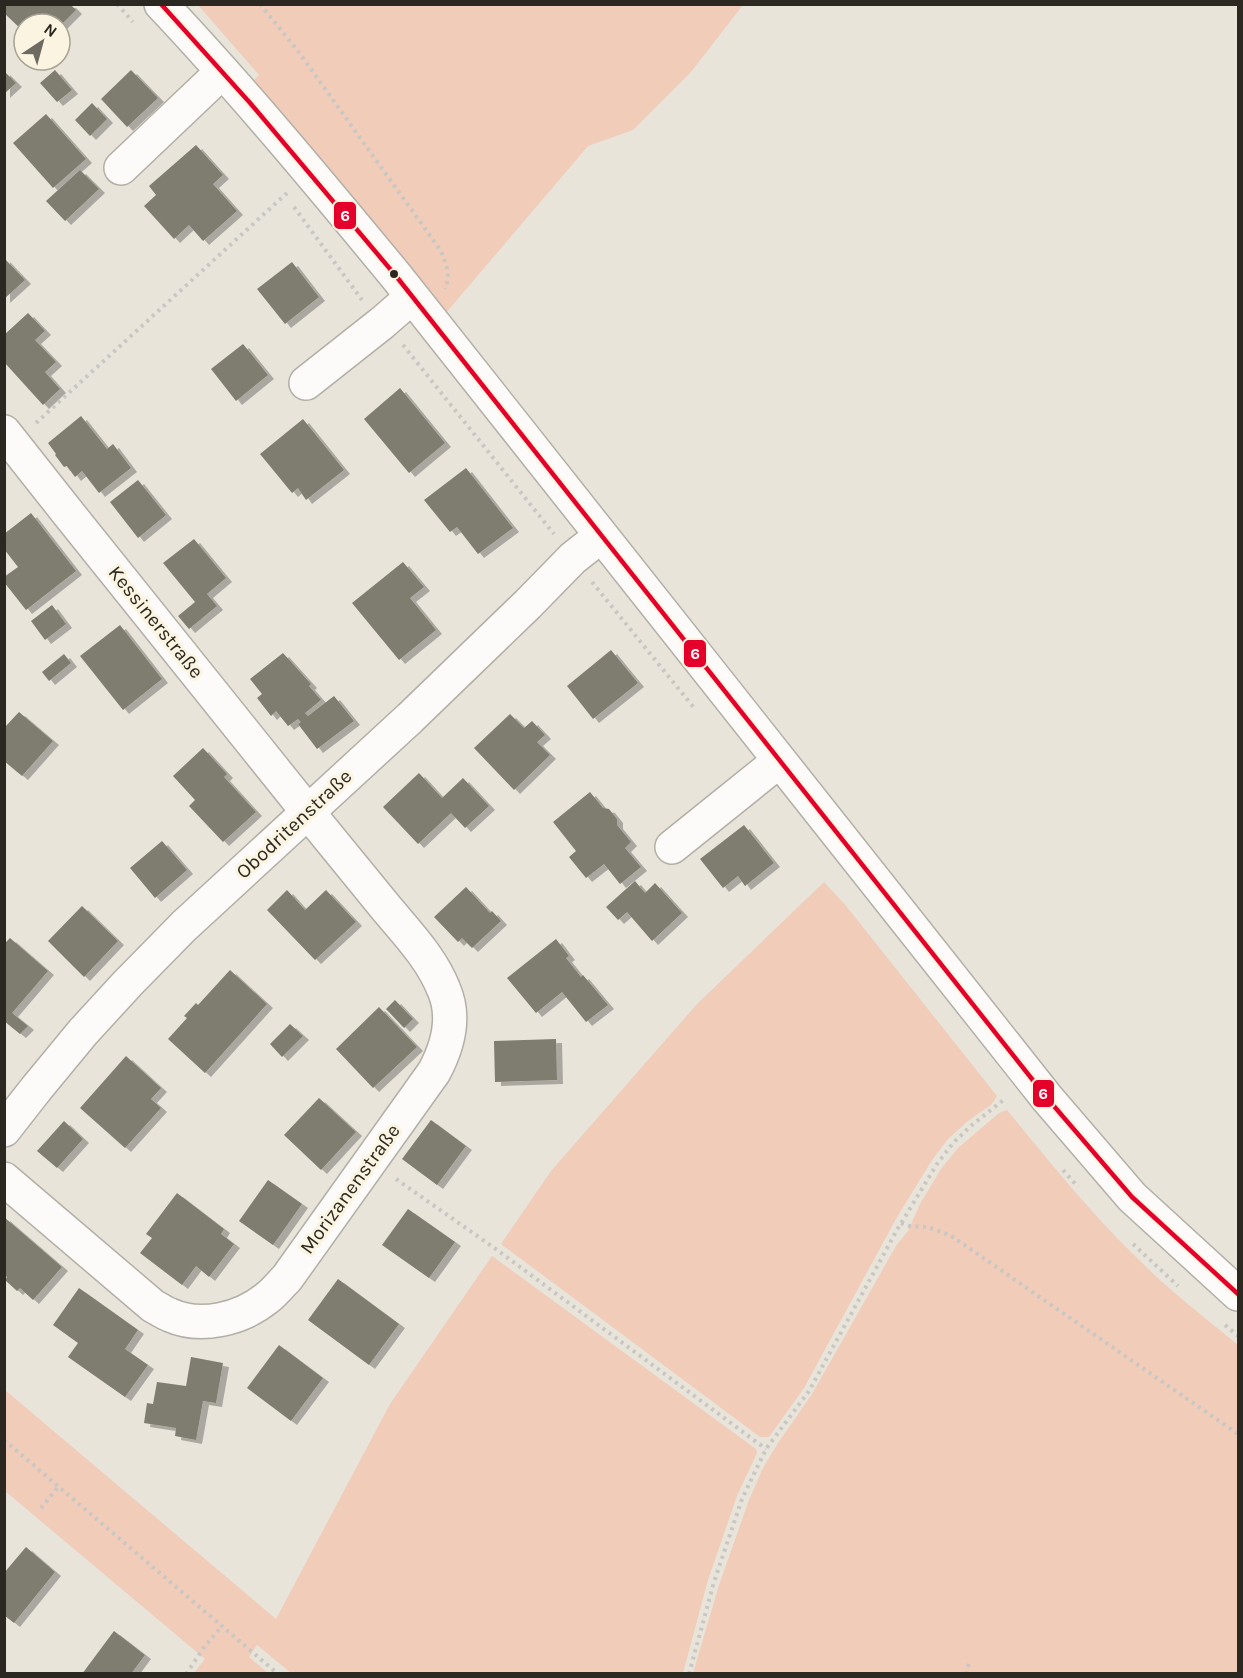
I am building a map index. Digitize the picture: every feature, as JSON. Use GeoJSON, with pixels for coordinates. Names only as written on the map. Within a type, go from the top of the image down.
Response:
{"type":"FeatureCollection","features":[{"type":"Feature","properties":{"kind":"street"},"geometry":{"type":"LineString","coordinates":[[161,4],[310,173],[418,304],[1047,1098],[1132,1197],[1239,1294]]}},
{"type":"Feature","properties":{"kind":"street"},"geometry":{"type":"LineString","coordinates":[[121,168],[222,72]]}},
{"type":"Feature","properties":{"kind":"street"},"geometry":{"type":"LineString","coordinates":[[306,383],[382,323],[418,304]]}},
{"type":"Feature","properties":{"kind":"street","name":"Kessinerstraße"},"geometry":{"type":"LineString","coordinates":[[9,438],[308,812]]}},
{"type":"Feature","properties":{"kind":"street","name":"Obodritenstraße"},"geometry":{"type":"LineString","coordinates":[[4,1130],[76,1040],[184,926],[410,718],[573,558],[601,536]]}},
{"type":"Feature","properties":{"kind":"street"},"geometry":{"type":"LineString","coordinates":[[672,847],[779,760]]}},
{"type":"Feature","properties":{"kind":"street","name":"Morizanenstraße"},"geometry":{"type":"LineString","coordinates":[[4,1179],[153,1306],[170,1316],[192,1321],[236,1316],[255,1307],[270,1296],[287,1278],[434,1072],[444,1053],[450,1033],[450,1014],[445,992],[435,971],[408,934],[308,812]]}},
{"type":"Feature","properties":{"kind":"path"},"geometry":{"type":"LineString","coordinates":[[260,4],[298,51],[441,251],[448,271],[447,285],[440,296],[418,304]]}},
{"type":"Feature","properties":{"kind":"path"},"geometry":{"type":"LineString","coordinates":[[9,438],[310,173]]}},
{"type":"Feature","properties":{"kind":"path"},"geometry":{"type":"LineString","coordinates":[[689,1674],[714,1582],[742,1499],[766,1449],[809,1390],[901,1223],[937,1164],[953,1143],[972,1125],[1007,1098]]}},
{"type":"Feature","properties":{"kind":"path"},"geometry":{"type":"LineString","coordinates":[[371,1160],[493,1247],[766,1449]]}},
{"type":"Feature","properties":{"kind":"path"},"geometry":{"type":"LineString","coordinates":[[901,1223],[927,1227],[950,1235],[1239,1434]]}},
{"type":"Feature","properties":{"kind":"path"},"geometry":{"type":"LineString","coordinates":[[4,1440],[278,1674]]}},
{"type":"Feature","properties":{"kind":"path"},"geometry":{"type":"LineString","coordinates":[[42,1508],[58,1486]]}},
{"type":"Feature","properties":{"kind":"path"},"geometry":{"type":"LineString","coordinates":[[186,1674],[222,1626]]}},
{"type":"Feature","properties":{"kind":"path"},"geometry":{"type":"LineString","coordinates":[[966,1674],[969,1663]]}},
{"type":"Feature","properties":{"kind":"shaded area"},"geometry":{"type":"Polygon","coordinates":[[[198,5],[743,5],[691,72],[633,130],[588,146],[445,314],[250,84],[259,75],[198,5]]]}},
{"type":"Feature","properties":{"kind":"shaded area"},"geometry":{"type":"Polygon","coordinates":[[[824,882],[847,907],[997,1096],[992,1104],[948,1139],[932,1160],[896,1219],[804,1388],[769,1437],[760,1437],[501,1244],[551,1171],[697,1004],[824,882]]]}},
{"type":"Feature","properties":{"kind":"shaded area"},"geometry":{"type":"Polygon","coordinates":[[[1007,1110],[1117,1238],[1185,1302],[1238,1345],[1238,1673],[693,1673],[719,1585],[749,1500],[763,1468],[812,1394],[896,1246],[908,1231],[920,1204],[941,1169],[958,1148],[999,1113],[1007,1110]]]}},
{"type":"Feature","properties":{"kind":"shaded area"},"geometry":{"type":"Polygon","coordinates":[[[492,1256],[756,1449],[757,1453],[737,1496],[708,1580],[683,1673],[291,1673],[257,1645],[249,1657],[268,1673],[194,1673],[205,1659],[5,1491],[5,1390],[276,1619],[390,1404],[492,1256]]]}},
{"type":"Feature","properties":{"kind":"building"},"geometry":{"type":"Polygon","coordinates":[[[4,4],[70,4],[76,10],[72,14],[72,12],[12,12],[12,21],[4,13],[4,4]]]}},
{"type":"Feature","properties":{"kind":"building"},"geometry":{"type":"Polygon","coordinates":[[[131,70],[158,98],[127,127],[101,99],[131,70]]]}},
{"type":"Feature","properties":{"kind":"building"},"geometry":{"type":"Polygon","coordinates":[[[4,71],[16,83],[4,94],[4,71]]]}},
{"type":"Feature","properties":{"kind":"building"},"geometry":{"type":"Polygon","coordinates":[[[53,72],[57,72],[72,90],[57,102],[40,83],[53,72]]]}},
{"type":"Feature","properties":{"kind":"building"},"geometry":{"type":"Polygon","coordinates":[[[92,103],[107,119],[90,136],[75,120],[92,103]]]}},
{"type":"Feature","properties":{"kind":"building"},"geometry":{"type":"Polygon","coordinates":[[[46,114],[86,159],[53,188],[13,143],[46,114]]]}},
{"type":"Feature","properties":{"kind":"building"},"geometry":{"type":"Polygon","coordinates":[[[196,145],[223,175],[213,184],[237,211],[203,241],[189,225],[174,239],[144,206],[156,195],[149,186],[196,145]]]}},
{"type":"Feature","properties":{"kind":"building"},"geometry":{"type":"Polygon","coordinates":[[[80,170],[99,189],[65,221],[46,201],[80,170]]]}},
{"type":"Feature","properties":{"kind":"building"},"geometry":{"type":"Polygon","coordinates":[[[4,258],[25,280],[4,299],[4,258]]]}},
{"type":"Feature","properties":{"kind":"building"},"geometry":{"type":"Polygon","coordinates":[[[292,262],[319,297],[285,324],[257,289],[292,262]]]}},
{"type":"Feature","properties":{"kind":"building"},"geometry":{"type":"Polygon","coordinates":[[[28,313],[45,331],[35,340],[56,362],[45,372],[60,389],[43,405],[4,362],[4,335],[28,313]]]}},
{"type":"Feature","properties":{"kind":"building"},"geometry":{"type":"Polygon","coordinates":[[[243,344],[268,375],[236,401],[211,369],[243,344]]]}},
{"type":"Feature","properties":{"kind":"building"},"geometry":{"type":"Polygon","coordinates":[[[400,388],[445,443],[409,473],[364,419],[400,388]]]}},
{"type":"Feature","properties":{"kind":"building"},"geometry":{"type":"Polygon","coordinates":[[[81,416],[107,449],[113,444],[131,468],[99,493],[82,471],[75,477],[67,466],[64,467],[48,443],[81,416]]]}},
{"type":"Feature","properties":{"kind":"building"},"geometry":{"type":"Polygon","coordinates":[[[303,419],[344,470],[306,500],[298,488],[292,493],[260,454],[303,419]]]}},
{"type":"Feature","properties":{"kind":"building"},"geometry":{"type":"Polygon","coordinates":[[[466,468],[513,528],[478,554],[457,527],[450,532],[424,500],[466,468]]]}},
{"type":"Feature","properties":{"kind":"building"},"geometry":{"type":"Polygon","coordinates":[[[138,480],[166,515],[138,538],[110,502],[138,480]]]}},
{"type":"Feature","properties":{"kind":"building"},"geometry":{"type":"Polygon","coordinates":[[[31,513],[76,571],[26,610],[4,582],[4,577],[18,567],[4,549],[4,534],[31,513]]]}},
{"type":"Feature","properties":{"kind":"building"},"geometry":{"type":"Polygon","coordinates":[[[194,539],[226,578],[207,594],[217,606],[189,629],[178,616],[195,602],[163,563],[194,539]]]}},
{"type":"Feature","properties":{"kind":"building"},"geometry":{"type":"Polygon","coordinates":[[[403,562],[424,587],[410,598],[436,630],[399,660],[352,603],[403,562]]]}},
{"type":"Feature","properties":{"kind":"building"},"geometry":{"type":"Polygon","coordinates":[[[52,605],[66,624],[45,640],[31,621],[52,605]]]}},
{"type":"Feature","properties":{"kind":"building"},"geometry":{"type":"Polygon","coordinates":[[[120,625],[162,679],[123,710],[80,656],[120,625]]]}},
{"type":"Feature","properties":{"kind":"building"},"geometry":{"type":"Polygon","coordinates":[[[611,650],[638,683],[593,719],[567,686],[611,650]]]}},
{"type":"Feature","properties":{"kind":"building"},"geometry":{"type":"Polygon","coordinates":[[[283,653],[311,684],[309,686],[321,700],[305,713],[308,716],[334,696],[354,721],[317,749],[298,724],[301,722],[298,719],[288,726],[276,711],[271,716],[257,698],[262,694],[250,679],[283,653]]]}},
{"type":"Feature","properties":{"kind":"building"},"geometry":{"type":"Polygon","coordinates":[[[64,654],[71,663],[49,681],[42,672],[64,654]]]}},
{"type":"Feature","properties":{"kind":"building"},"geometry":{"type":"Polygon","coordinates":[[[19,712],[53,741],[22,776],[4,761],[4,728],[19,712]]]}},
{"type":"Feature","properties":{"kind":"building"},"geometry":{"type":"Polygon","coordinates":[[[510,714],[524,728],[532,721],[545,735],[537,742],[550,755],[514,790],[474,748],[510,714]]]}},
{"type":"Feature","properties":{"kind":"building"},"geometry":{"type":"Polygon","coordinates":[[[203,748],[227,774],[224,777],[256,812],[223,842],[189,806],[195,800],[173,776],[203,748]]]}},
{"type":"Feature","properties":{"kind":"building"},"geometry":{"type":"Polygon","coordinates":[[[419,773],[442,798],[463,778],[489,806],[465,828],[451,813],[418,844],[383,807],[419,773]]]}},
{"type":"Feature","properties":{"kind":"building"},"geometry":{"type":"Polygon","coordinates":[[[590,792],[603,808],[609,809],[617,819],[617,825],[631,842],[625,848],[641,867],[620,884],[604,864],[586,878],[569,857],[576,851],[553,822],[590,792]]]}},
{"type":"Feature","properties":{"kind":"building"},"geometry":{"type":"Polygon","coordinates":[[[744,825],[774,863],[745,886],[738,876],[723,888],[700,859],[744,825]]]}},
{"type":"Feature","properties":{"kind":"building"},"geometry":{"type":"Polygon","coordinates":[[[162,841],[187,870],[155,898],[130,868],[162,841]]]}},
{"type":"Feature","properties":{"kind":"building"},"geometry":{"type":"Polygon","coordinates":[[[635,881],[645,893],[655,883],[682,913],[652,941],[627,912],[618,920],[606,907],[635,881]]]}},
{"type":"Feature","properties":{"kind":"building"},"geometry":{"type":"Polygon","coordinates":[[[466,887],[490,913],[492,911],[501,921],[472,948],[462,938],[458,942],[434,917],[466,887]]]}},
{"type":"Feature","properties":{"kind":"building"},"geometry":{"type":"Polygon","coordinates":[[[287,890],[305,910],[326,890],[356,922],[315,960],[267,910],[287,890]]]}},
{"type":"Feature","properties":{"kind":"building"},"geometry":{"type":"Polygon","coordinates":[[[82,906],[118,941],[84,977],[48,941],[82,906]]]}},
{"type":"Feature","properties":{"kind":"building"},"geometry":{"type":"Polygon","coordinates":[[[10,938],[48,971],[12,1013],[28,1026],[20,1034],[4,1021],[6,1007],[4,1005],[4,944],[10,938]]]}},
{"type":"Feature","properties":{"kind":"building"},"geometry":{"type":"Polygon","coordinates":[[[556,939],[569,956],[566,958],[608,1005],[586,1022],[562,992],[536,1013],[507,978],[556,939]]]}},
{"type":"Feature","properties":{"kind":"building"},"geometry":{"type":"Polygon","coordinates":[[[230,970],[267,1004],[205,1073],[168,1039],[187,1018],[184,1016],[196,1003],[198,1005],[230,970]]]}},
{"type":"Feature","properties":{"kind":"building"},"geometry":{"type":"Polygon","coordinates":[[[395,1000],[413,1019],[404,1028],[386,1009],[395,1000]]]}},
{"type":"Feature","properties":{"kind":"building"},"geometry":{"type":"Polygon","coordinates":[[[379,1007],[417,1047],[373,1088],[336,1049],[379,1007]]]}},
{"type":"Feature","properties":{"kind":"building"},"geometry":{"type":"Polygon","coordinates":[[[290,1024],[303,1036],[282,1057],[270,1044],[290,1024]]]}},
{"type":"Feature","properties":{"kind":"building"},"geometry":{"type":"Polygon","coordinates":[[[556,1039],[557,1080],[495,1082],[494,1041],[556,1039]]]}},
{"type":"Feature","properties":{"kind":"building"},"geometry":{"type":"Polygon","coordinates":[[[126,1056],[161,1088],[151,1099],[161,1108],[125,1148],[80,1108],[126,1056]]]}},
{"type":"Feature","properties":{"kind":"building"},"geometry":{"type":"Polygon","coordinates":[[[319,1098],[356,1132],[321,1170],[284,1135],[319,1098]]]}},
{"type":"Feature","properties":{"kind":"building"},"geometry":{"type":"Polygon","coordinates":[[[431,1120],[466,1146],[437,1185],[402,1159],[431,1120]]]}},
{"type":"Feature","properties":{"kind":"building"},"geometry":{"type":"Polygon","coordinates":[[[64,1121],[83,1139],[57,1168],[37,1151],[64,1121]]]}},
{"type":"Feature","properties":{"kind":"building"},"geometry":{"type":"Polygon","coordinates":[[[268,1180],[302,1204],[273,1245],[239,1221],[268,1180]]]}},
{"type":"Feature","properties":{"kind":"building"},"geometry":{"type":"Polygon","coordinates":[[[177,1193],[224,1229],[221,1234],[234,1244],[209,1277],[196,1266],[182,1285],[140,1253],[152,1238],[146,1234],[177,1193]]]}},
{"type":"Feature","properties":{"kind":"building"},"geometry":{"type":"Polygon","coordinates":[[[408,1209],[455,1242],[429,1278],[382,1245],[408,1209]]]}},
{"type":"Feature","properties":{"kind":"building"},"geometry":{"type":"Polygon","coordinates":[[[4,1217],[62,1267],[33,1300],[20,1288],[17,1291],[5,1280],[7,1277],[4,1275],[4,1217]]]}},
{"type":"Feature","properties":{"kind":"building"},"geometry":{"type":"Polygon","coordinates":[[[338,1279],[399,1324],[369,1365],[308,1320],[338,1279]]]}},
{"type":"Feature","properties":{"kind":"building"},"geometry":{"type":"Polygon","coordinates":[[[79,1288],[138,1330],[125,1349],[148,1365],[125,1397],[68,1357],[78,1343],[53,1325],[79,1288]]]}},
{"type":"Feature","properties":{"kind":"building"},"geometry":{"type":"Polygon","coordinates":[[[279,1345],[323,1378],[291,1421],[247,1388],[279,1345]]]}},
{"type":"Feature","properties":{"kind":"building"},"geometry":{"type":"Polygon","coordinates":[[[191,1357],[223,1363],[216,1403],[203,1401],[196,1440],[175,1436],[176,1428],[144,1423],[147,1403],[153,1404],[157,1382],[186,1386],[191,1357]]]}},
{"type":"Feature","properties":{"kind":"building"},"geometry":{"type":"Polygon","coordinates":[[[26,1547],[55,1572],[14,1623],[4,1615],[4,1573],[26,1547]]]}},
{"type":"Feature","properties":{"kind":"building"},"geometry":{"type":"Polygon","coordinates":[[[114,1631],[145,1655],[131,1674],[82,1674],[114,1631]]]}},
{"type":"Feature","properties":{"kind":"transit line","name":"6"},"geometry":{"type":"LineString","coordinates":[[161,4],[251,104],[396,276],[1047,1098],[1132,1197],[1238,1294]]}}]}
